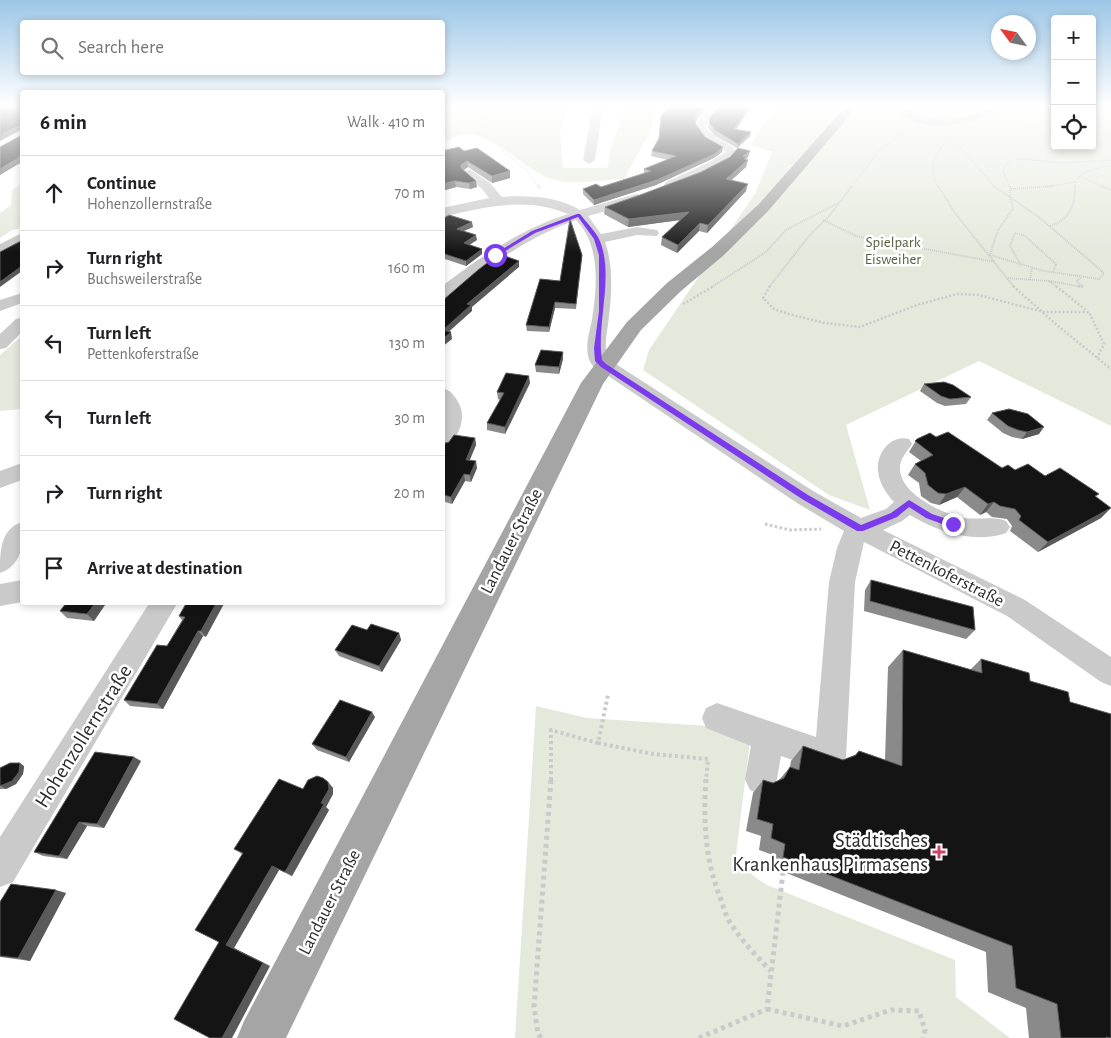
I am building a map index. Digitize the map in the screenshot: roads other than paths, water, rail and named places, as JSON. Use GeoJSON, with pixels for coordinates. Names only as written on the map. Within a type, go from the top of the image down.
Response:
{"type":"FeatureCollection","features":[{"type":"Feature","properties":{"kind":"main road","name":"Landauer Straße"},"geometry":{"type":"LineString","coordinates":[[261,1038],[582,400],[604,365],[634,326],[764,207],[809,155]]}},
{"type":"Feature","properties":{"kind":"street"},"geometry":{"type":"LineString","coordinates":[[589,160],[590,155]]}},
{"type":"Feature","properties":{"kind":"street"},"geometry":{"type":"LineString","coordinates":[[712,166],[714,155]]}},
{"type":"Feature","properties":{"kind":"street"},"geometry":{"type":"LineString","coordinates":[[662,188],[712,166],[728,155]]}},
{"type":"Feature","properties":{"kind":"street"},"geometry":{"type":"LineString","coordinates":[[469,173],[486,186],[498,202]]}},
{"type":"Feature","properties":{"kind":"street"},"geometry":{"type":"LineString","coordinates":[[445,292],[513,244],[550,224],[644,195]]}},
{"type":"Feature","properties":{"kind":"street"},"geometry":{"type":"LineString","coordinates":[[445,212],[464,206],[521,201],[551,204],[568,209],[579,215],[596,238],[602,266],[602,311],[597,357],[604,365]]}},
{"type":"Feature","properties":{"kind":"street"},"geometry":{"type":"LineString","coordinates":[[596,238],[637,231],[652,233]]}},
{"type":"Feature","properties":{"kind":"street"},"geometry":{"type":"LineString","coordinates":[[0,250],[20,238]]}},
{"type":"Feature","properties":{"kind":"street"},"geometry":{"type":"LineString","coordinates":[[0,306],[20,299]]}},
{"type":"Feature","properties":{"kind":"street"},"geometry":{"type":"LineString","coordinates":[[0,344],[20,325]]}},
{"type":"Feature","properties":{"kind":"street","name":"Pettenkoferstraße"},"geometry":{"type":"LineString","coordinates":[[604,365],[805,497],[860,529],[1016,608],[1111,673]]}},
{"type":"Feature","properties":{"kind":"street"},"geometry":{"type":"LineString","coordinates":[[445,397],[452,405],[454,419],[445,437]]}},
{"type":"Feature","properties":{"kind":"street"},"geometry":{"type":"LineString","coordinates":[[901,444],[891,455],[888,469],[894,485],[909,503],[929,516],[953,524],[977,529],[998,527]]}},
{"type":"Feature","properties":{"kind":"street"},"geometry":{"type":"LineString","coordinates":[[0,480],[20,472]]}},
{"type":"Feature","properties":{"kind":"street"},"geometry":{"type":"LineString","coordinates":[[717,718],[830,757],[842,582],[849,548],[853,538],[860,529],[894,515],[909,503]]}},
{"type":"Feature","properties":{"kind":"street"},"geometry":{"type":"LineString","coordinates":[[0,563],[20,534]]}},
{"type":"Feature","properties":{"kind":"street"},"geometry":{"type":"LineString","coordinates":[[0,595],[20,591]]}},
{"type":"Feature","properties":{"kind":"street","name":"Hohenzollernstraße"},"geometry":{"type":"LineString","coordinates":[[0,870],[163,605]]}},
{"type":"Feature","properties":{"kind":"street"},"geometry":{"type":"LineString","coordinates":[[762,779],[768,737]]}},
{"type":"Feature","properties":{"kind":"place","name":"Städtisches Krankenhaus Pirmasens"},"geometry":{"type":"Point","coordinates":[939,852]}},
{"type":"Feature","properties":{"kind":"park label","name":"Spielpark Eisweiher"},"geometry":{"type":"Point","coordinates":[893,250]}}]}
